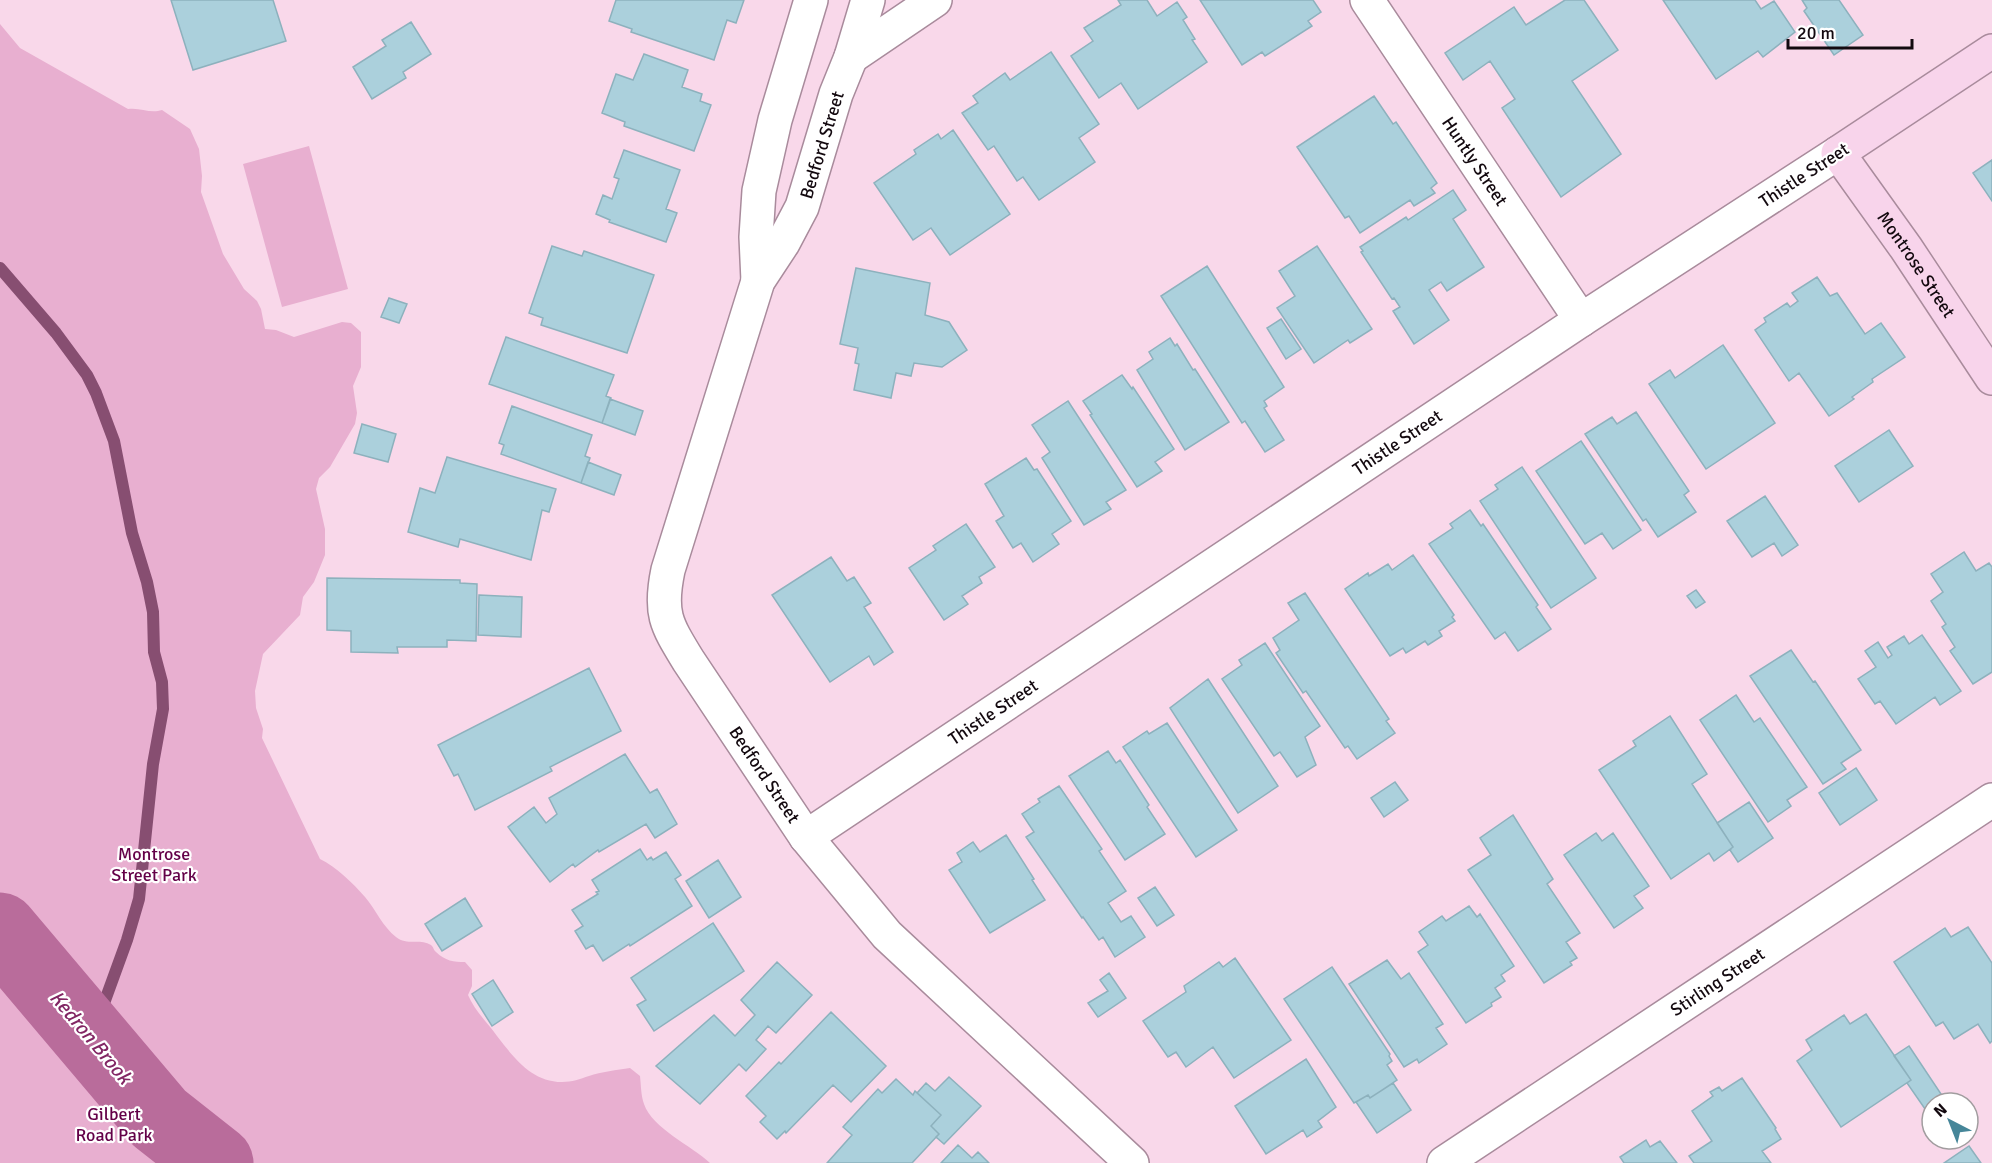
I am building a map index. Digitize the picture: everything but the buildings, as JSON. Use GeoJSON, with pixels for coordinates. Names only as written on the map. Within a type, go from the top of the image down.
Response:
{"type":"FeatureCollection","features":[{"type":"Feature","properties":{"kind":"street","name":"Bedford Street"},"geometry":{"type":"LineString","coordinates":[[758,281],[756,237],[759,191],[775,120],[811,0]]}},
{"type":"Feature","properties":{"kind":"street","name":"Bedford Street"},"geometry":{"type":"LineString","coordinates":[[868,0],[851,57],[836,94],[802,207],[783,243],[758,281],[668,570],[663,603],[664,615],[671,633],[806,837],[887,935],[1132,1163]]}},
{"type":"Feature","properties":{"kind":"street"},"geometry":{"type":"LineString","coordinates":[[851,57],[935,0]]}},
{"type":"Feature","properties":{"kind":"street","name":"Huntly Street"},"geometry":{"type":"LineString","coordinates":[[1367,0],[1581,320]]}},
{"type":"Feature","properties":{"kind":"street","name":"Thistle Street"},"geometry":{"type":"LineString","coordinates":[[806,837],[1581,320],[1992,51]]}},
{"type":"Feature","properties":{"kind":"street","name":"Montrose Street"},"geometry":{"type":"LineString","coordinates":[[1838,153],[1906,248],[1992,378]]}},
{"type":"Feature","properties":{"kind":"street","name":"Stirling Street"},"geometry":{"type":"LineString","coordinates":[[1444,1163],[1992,800]]}},
{"type":"Feature","properties":{"kind":"green space","name":"Montrose Street Park"},"geometry":{"type":"Polygon","coordinates":[[[0,24],[20,48],[128,109],[162,110],[190,129],[199,149],[201,192],[223,254],[244,289],[257,301],[265,329],[276,330],[294,337],[342,322],[351,323],[361,332],[361,367],[353,386],[357,413],[355,424],[330,467],[319,478],[316,489],[325,529],[325,555],[314,582],[303,597],[300,615],[263,654],[255,691],[256,708],[263,729],[262,738],[320,859],[355,886],[387,928],[400,940],[427,943],[446,959],[465,962],[472,970],[472,986],[468,995],[471,1001],[503,1044],[525,1067],[542,1078],[562,1082],[630,1068],[640,1076],[644,1104],[648,1113],[664,1129],[710,1163],[0,1163],[0,24]]]}},
{"type":"Feature","properties":{"kind":"green space"},"geometry":{"type":"Polygon","coordinates":[[[309,146],[348,289],[282,307],[243,164],[309,146]]]}},
{"type":"Feature","properties":{"kind":"waterway"},"geometry":{"type":"LineString","coordinates":[[0,268],[56,333],[87,375],[96,393],[114,441],[132,533],[147,582],[153,612],[154,652],[162,682],[163,709],[153,764],[139,899],[127,940],[91,1039]]}},
{"type":"Feature","properties":{"kind":"waterway","name":"Kedron Brook"},"geometry":{"type":"LineString","coordinates":[[0,930],[159,1118],[216,1163]]}},
{"type":"Feature","properties":{"kind":"park label","name":"Gilbert Road Park"},"geometry":{"type":"Point","coordinates":[114,1124]}}]}
